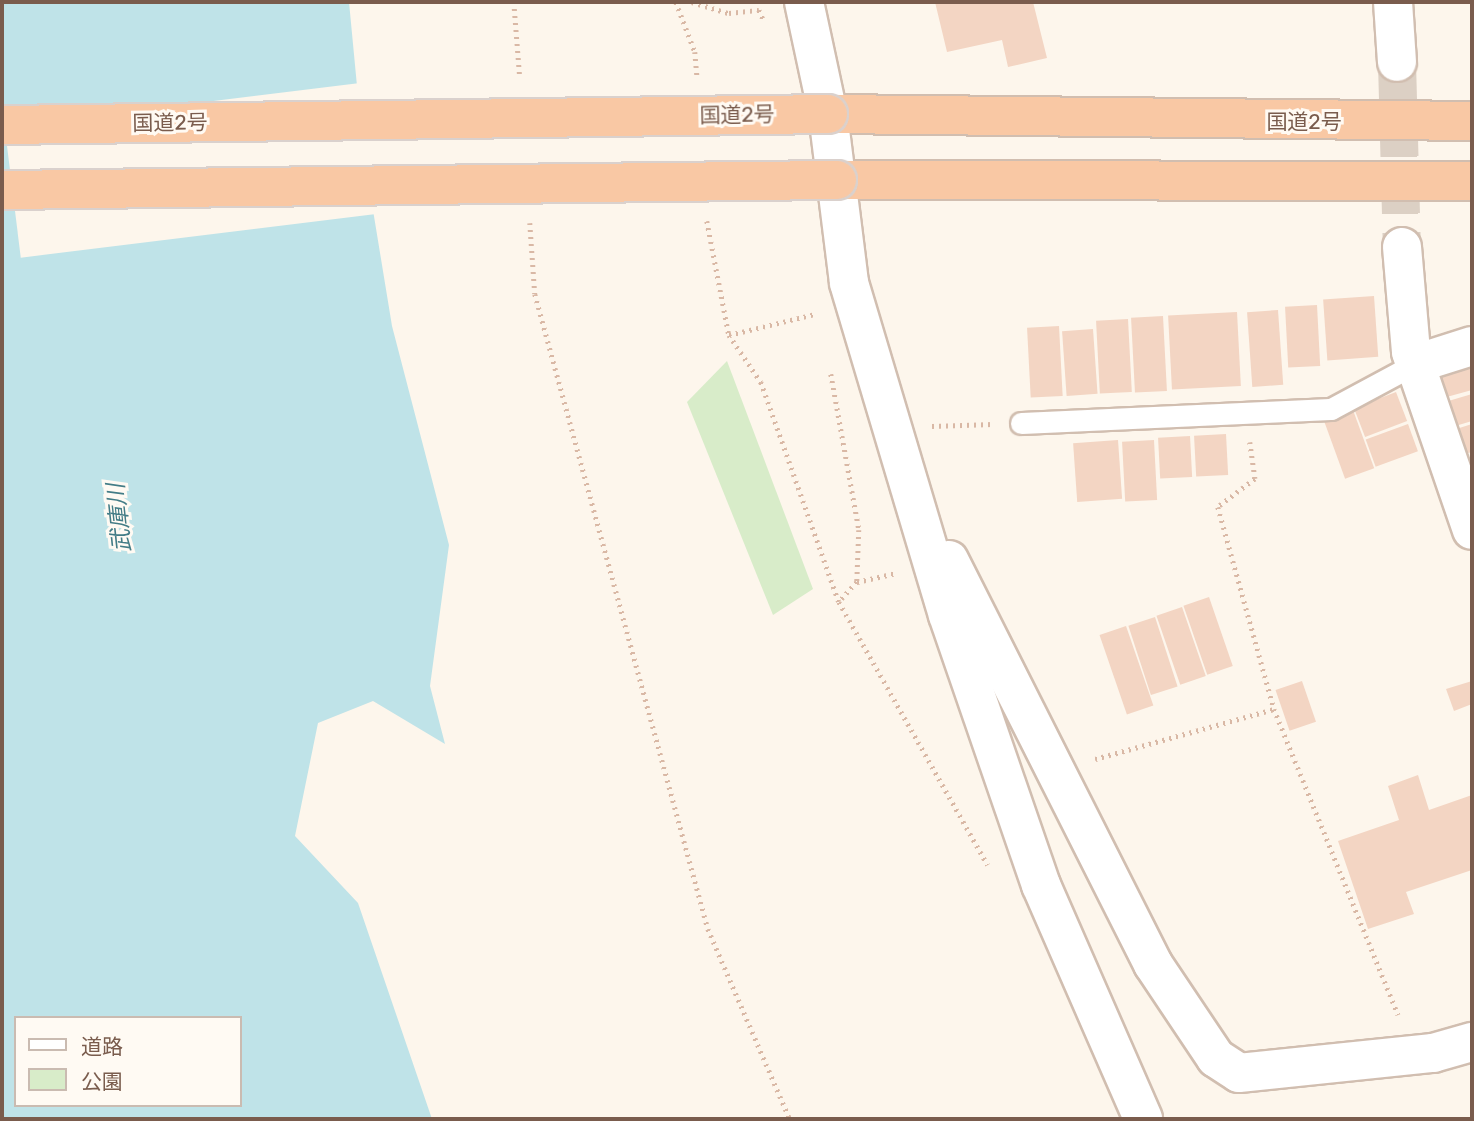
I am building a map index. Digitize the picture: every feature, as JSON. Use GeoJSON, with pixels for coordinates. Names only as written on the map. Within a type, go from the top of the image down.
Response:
{"type":"FeatureCollection","features":[{"type":"Feature","properties":{"kind":"highway","name":"国道2号"},"geometry":{"type":"LineString","coordinates":[[2,125],[828,114],[1472,121]]}},
{"type":"Feature","properties":{"kind":"highway"},"geometry":{"type":"LineString","coordinates":[[2,190],[837,180],[1472,181]]}},
{"type":"Feature","properties":{"kind":"street"},"geometry":{"type":"LineString","coordinates":[[804,2],[828,114],[849,283],[919,518],[1041,885],[1143,1119]]}},
{"type":"Feature","properties":{"kind":"street"},"geometry":{"type":"LineString","coordinates":[[1393,2],[1397,62]]}},
{"type":"Feature","properties":{"kind":"street"},"geometry":{"type":"LineString","coordinates":[[1402,247],[1404,318],[1415,364],[1472,530]]}},
{"type":"Feature","properties":{"kind":"street"},"geometry":{"type":"LineString","coordinates":[[1415,364],[1472,346]]}},
{"type":"Feature","properties":{"kind":"street"},"geometry":{"type":"LineString","coordinates":[[919,518],[968,595],[1153,964],[1216,1058],[1239,1073],[1414,1056],[1472,1042]]}},
{"type":"Feature","properties":{"kind":"lane"},"geometry":{"type":"LineString","coordinates":[[1021,423],[1245,410],[1331,409],[1415,364]]}},
{"type":"Feature","properties":{"kind":"path"},"geometry":{"type":"LineString","coordinates":[[514,2],[520,85]]}},
{"type":"Feature","properties":{"kind":"path"},"geometry":{"type":"LineString","coordinates":[[676,2],[695,52],[698,93]]}},
{"type":"Feature","properties":{"kind":"path"},"geometry":{"type":"LineString","coordinates":[[692,2],[729,13]]}},
{"type":"Feature","properties":{"kind":"path"},"geometry":{"type":"LineString","coordinates":[[529,211],[534,294],[708,929],[790,1119]]}},
{"type":"Feature","properties":{"kind":"path"},"geometry":{"type":"LineString","coordinates":[[707,215],[729,335],[761,382],[839,602],[993,874]]}},
{"type":"Feature","properties":{"kind":"path"},"geometry":{"type":"LineString","coordinates":[[729,335],[819,313]]}},
{"type":"Feature","properties":{"kind":"path"},"geometry":{"type":"LineString","coordinates":[[830,369],[859,530],[857,582],[839,602]]}},
{"type":"Feature","properties":{"kind":"path"},"geometry":{"type":"LineString","coordinates":[[1245,410],[1255,479],[1218,508],[1274,709],[1414,1056]]}},
{"type":"Feature","properties":{"kind":"path"},"geometry":{"type":"LineString","coordinates":[[892,427],[1021,423]]}},
{"type":"Feature","properties":{"kind":"path"},"geometry":{"type":"LineString","coordinates":[[1118,752],[1274,709]]}},
{"type":"Feature","properties":{"kind":"green space"},"geometry":{"type":"Polygon","coordinates":[[[727,361],[813,589],[773,615],[687,402],[727,361]]]}},
{"type":"Feature","properties":{"kind":"water","name":"武庫川"},"geometry":{"type":"Polygon","coordinates":[[[2,2],[349,2],[363,149],[392,326],[449,545],[430,686],[445,744],[373,701],[318,723],[295,836],[358,903],[432,1119],[2,1119],[2,2]]]}},
{"type":"Feature","properties":{"kind":"pier"},"geometry":{"type":"Polygon","coordinates":[[[360,83],[376,214],[21,258],[5,127],[360,83]]]}},
{"type":"Feature","properties":{"kind":"building"},"geometry":{"type":"Polygon","coordinates":[[[935,2],[1033,2],[1047,58],[1008,67],[1002,40],[947,52],[935,2]]]}},
{"type":"Feature","properties":{"kind":"building"},"geometry":{"type":"Polygon","coordinates":[[[1374,296],[1378,357],[1327,360],[1323,300],[1374,296]]]}},
{"type":"Feature","properties":{"kind":"building"},"geometry":{"type":"Polygon","coordinates":[[[1317,305],[1320,366],[1288,368],[1285,307],[1317,305]]]}},
{"type":"Feature","properties":{"kind":"building"},"geometry":{"type":"Polygon","coordinates":[[[1278,310],[1283,385],[1252,387],[1247,312],[1278,310]]]}},
{"type":"Feature","properties":{"kind":"building"},"geometry":{"type":"Polygon","coordinates":[[[1237,312],[1241,386],[1172,390],[1168,316],[1237,312]]]}},
{"type":"Feature","properties":{"kind":"building"},"geometry":{"type":"Polygon","coordinates":[[[1163,316],[1167,391],[1135,393],[1131,318],[1163,316]]]}},
{"type":"Feature","properties":{"kind":"building"},"geometry":{"type":"Polygon","coordinates":[[[1128,319],[1132,392],[1100,394],[1096,321],[1128,319]]]}},
{"type":"Feature","properties":{"kind":"building"},"geometry":{"type":"Polygon","coordinates":[[[1059,326],[1063,396],[1031,398],[1027,328],[1059,326]]]}},
{"type":"Feature","properties":{"kind":"building"},"geometry":{"type":"Polygon","coordinates":[[[1093,329],[1098,394],[1067,396],[1062,331],[1093,329]]]}},
{"type":"Feature","properties":{"kind":"building"},"geometry":{"type":"Polygon","coordinates":[[[1472,362],[1472,390],[1443,398],[1436,373],[1472,362]]]}},
{"type":"Feature","properties":{"kind":"building"},"geometry":{"type":"Polygon","coordinates":[[[1396,392],[1407,421],[1365,437],[1354,408],[1396,392]]]}},
{"type":"Feature","properties":{"kind":"building"},"geometry":{"type":"Polygon","coordinates":[[[1472,394],[1472,421],[1452,427],[1445,402],[1472,394]]]}},
{"type":"Feature","properties":{"kind":"building"},"geometry":{"type":"Polygon","coordinates":[[[1353,410],[1374,468],[1345,479],[1324,421],[1353,410]]]}},
{"type":"Feature","properties":{"kind":"building"},"geometry":{"type":"Polygon","coordinates":[[[1408,424],[1418,451],[1376,467],[1366,439],[1408,424]]]}},
{"type":"Feature","properties":{"kind":"building"},"geometry":{"type":"Polygon","coordinates":[[[1472,424],[1472,452],[1460,455],[1453,430],[1472,424]]]}},
{"type":"Feature","properties":{"kind":"building"},"geometry":{"type":"Polygon","coordinates":[[[1226,434],[1228,475],[1196,477],[1194,436],[1226,434]]]}},
{"type":"Feature","properties":{"kind":"building"},"geometry":{"type":"Polygon","coordinates":[[[1190,436],[1192,477],[1160,479],[1158,438],[1190,436]]]}},
{"type":"Feature","properties":{"kind":"building"},"geometry":{"type":"Polygon","coordinates":[[[1118,440],[1122,499],[1077,502],[1073,443],[1118,440]]]}},
{"type":"Feature","properties":{"kind":"building"},"geometry":{"type":"Polygon","coordinates":[[[1154,440],[1157,500],[1125,502],[1122,442],[1154,440]]]}},
{"type":"Feature","properties":{"kind":"building"},"geometry":{"type":"Polygon","coordinates":[[[1209,597],[1233,666],[1207,675],[1183,606],[1209,597]]]}},
{"type":"Feature","properties":{"kind":"building"},"geometry":{"type":"Polygon","coordinates":[[[1182,607],[1206,676],[1180,685],[1156,616],[1182,607]]]}},
{"type":"Feature","properties":{"kind":"building"},"geometry":{"type":"Polygon","coordinates":[[[1155,617],[1178,686],[1151,695],[1128,626],[1155,617]]]}},
{"type":"Feature","properties":{"kind":"building"},"geometry":{"type":"Polygon","coordinates":[[[1126,626],[1153,705],[1127,715],[1100,635],[1126,626]]]}},
{"type":"Feature","properties":{"kind":"building"},"geometry":{"type":"Polygon","coordinates":[[[1302,681],[1316,722],[1290,731],[1276,690],[1302,681]]]}},
{"type":"Feature","properties":{"kind":"building"},"geometry":{"type":"Polygon","coordinates":[[[1472,681],[1472,704],[1454,711],[1446,689],[1472,681]]]}},
{"type":"Feature","properties":{"kind":"building"},"geometry":{"type":"Polygon","coordinates":[[[1418,775],[1429,810],[1472,795],[1472,870],[1406,892],[1414,914],[1368,929],[1338,841],[1399,820],[1388,786],[1418,775]]]}},
{"type":"Feature","properties":{"kind":"tunnel"},"geometry":{"type":"LineString","coordinates":[[1397,62],[1402,247]]}}]}
